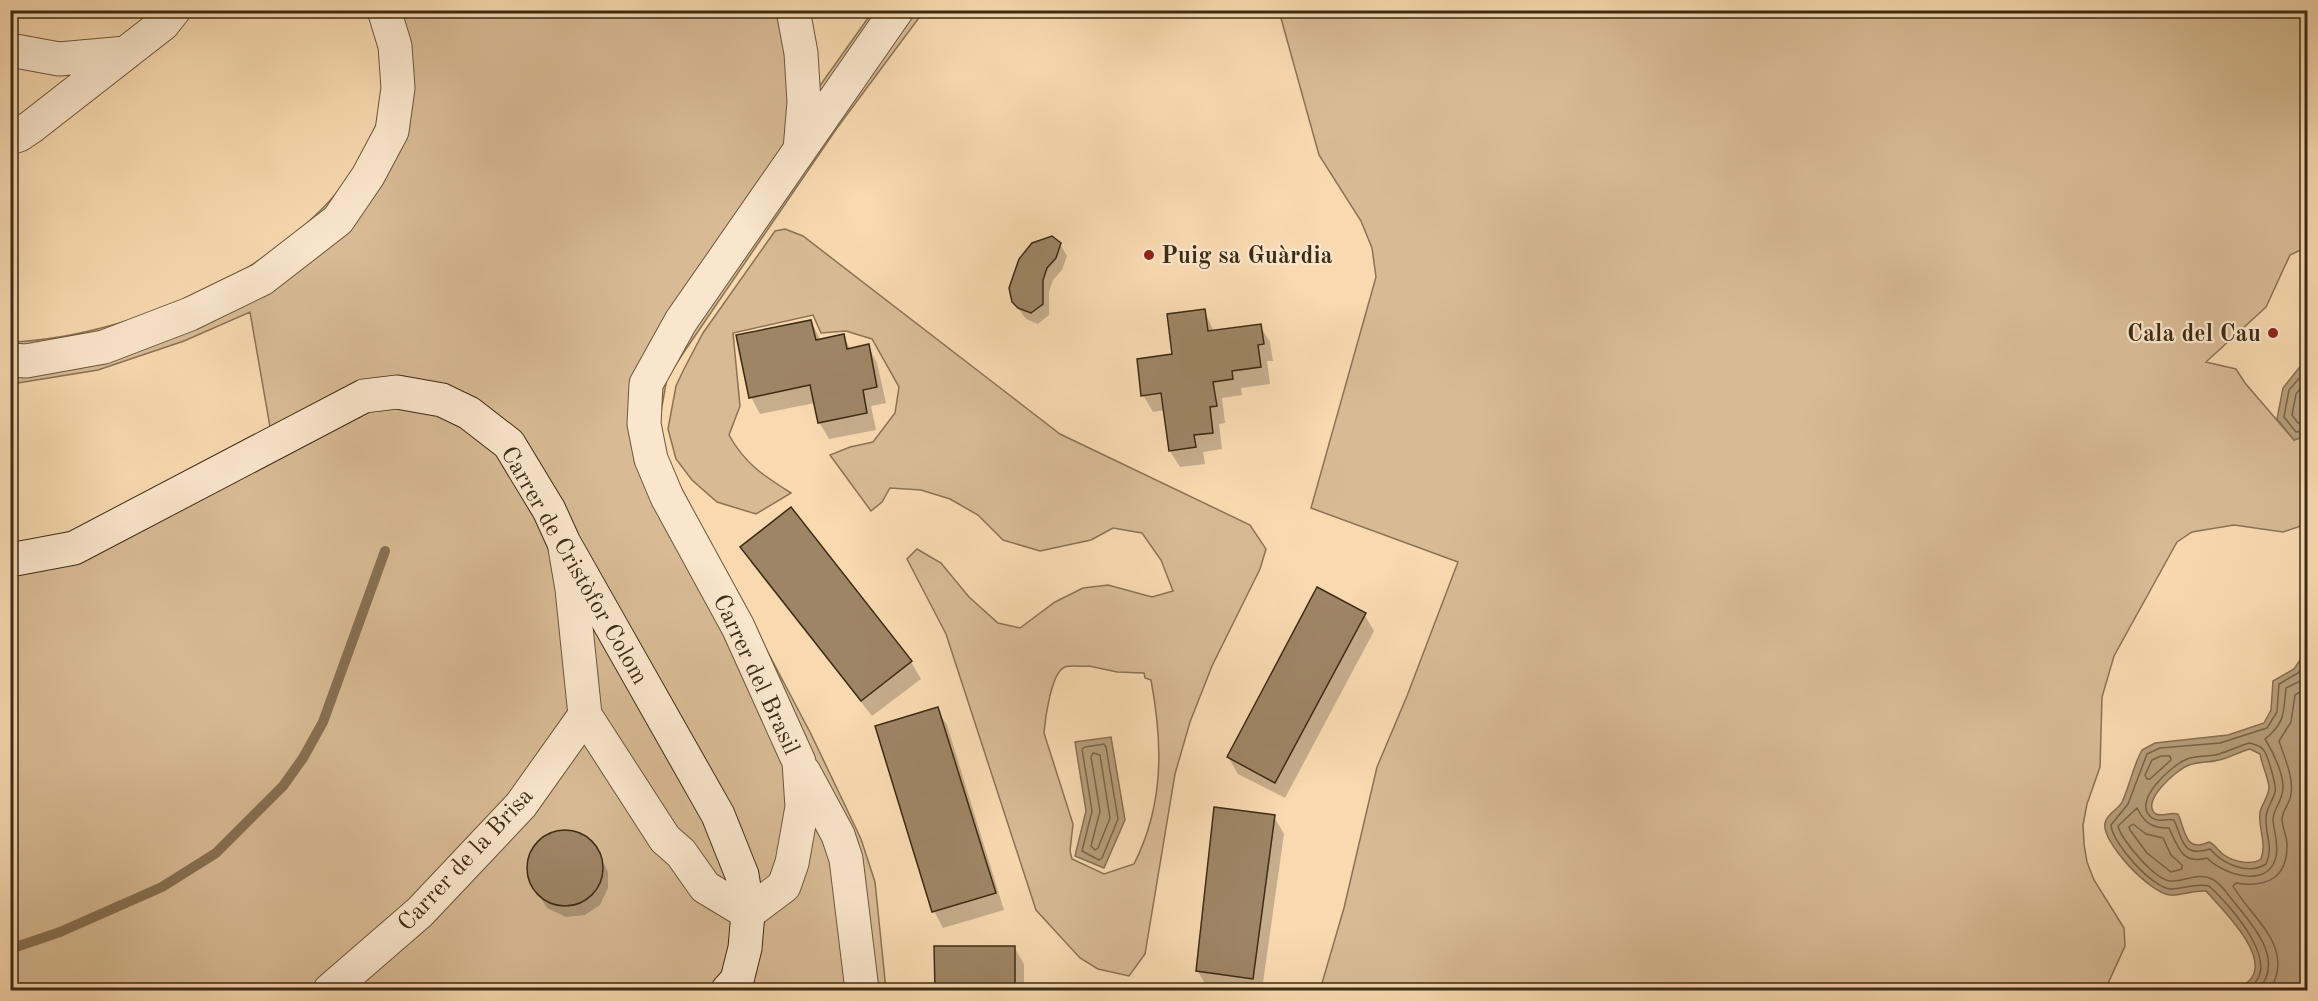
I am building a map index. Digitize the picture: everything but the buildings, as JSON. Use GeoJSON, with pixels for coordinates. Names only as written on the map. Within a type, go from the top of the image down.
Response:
{"type":"FeatureCollection","features":[{"type":"Feature","properties":{"kind":"street"},"geometry":{"type":"LineString","coordinates":[[10,138],[31,127],[163,24],[174,10]]}},
{"type":"Feature","properties":{"kind":"street"},"geometry":{"type":"LineString","coordinates":[[10,360],[26,361],[104,347],[190,314],[262,279],[338,219],[368,176],[392,131],[398,88],[395,46],[384,10]]}},
{"type":"Feature","properties":{"kind":"street"},"geometry":{"type":"LineString","coordinates":[[793,10],[801,53],[804,102],[800,152]]}},
{"type":"Feature","properties":{"kind":"street","name":"Carrer del Brasil"},"geometry":{"type":"LineString","coordinates":[[748,913],[784,885],[792,863],[802,807],[799,762],[738,627],[667,497],[651,459],[644,424],[646,384],[681,321],[897,10]]}},
{"type":"Feature","properties":{"kind":"street"},"geometry":{"type":"LineString","coordinates":[[10,50],[59,58],[126,52]]}},
{"type":"Feature","properties":{"kind":"street","name":"Carrer de Cristòfor Colom"},"geometry":{"type":"LineString","coordinates":[[10,560],[74,548],[364,396],[398,392],[442,400],[469,413],[509,444],[549,510],[564,543],[718,815],[742,875],[748,913],[745,948],[737,980],[728,990]]}},
{"type":"Feature","properties":{"kind":"street"},"geometry":{"type":"LineString","coordinates":[[564,543],[572,589],[585,715],[665,839],[681,853],[705,887],[748,913]]}},
{"type":"Feature","properties":{"kind":"street","name":"Carrer de la Brisa"},"geometry":{"type":"LineString","coordinates":[[330,990],[420,912],[521,805],[585,715]]}},
{"type":"Feature","properties":{"kind":"street"},"geometry":{"type":"LineString","coordinates":[[799,762],[838,835],[846,859],[862,990]]}},
{"type":"Feature","properties":{"kind":"shaded area"},"geometry":{"type":"Polygon","coordinates":[[[370,11],[806,11],[819,87],[873,11],[924,11],[837,128],[667,378],[658,429],[663,451],[679,484],[811,734],[861,839],[875,882],[886,990],[11,990],[11,560],[273,444],[250,312],[184,341],[98,370],[18,383],[11,382],[10,342],[89,331],[168,307],[228,281],[267,255],[305,225],[338,191],[352,172],[364,152],[382,111],[383,68],[370,11]]]}},
{"type":"Feature","properties":{"kind":"shaded area"},"geometry":{"type":"Polygon","coordinates":[[[1279,11],[2307,11],[2307,247],[2290,255],[2266,307],[2206,362],[2236,369],[2245,383],[2294,440],[2307,435],[2307,524],[2283,532],[2234,525],[2192,532],[2177,542],[2114,656],[2102,697],[2100,767],[2087,804],[2083,825],[2087,862],[2094,880],[2124,928],[2125,946],[2105,990],[1320,990],[1344,908],[1377,767],[1407,696],[1458,562],[1311,508],[1376,277],[1372,248],[1361,221],[1319,155],[1279,11]]]}},
{"type":"Feature","properties":{"kind":"shaded area"},"geometry":{"type":"Polygon","coordinates":[[[785,229],[803,236],[1060,434],[1250,525],[1266,549],[1260,569],[1212,666],[1190,722],[1175,774],[1145,954],[1129,976],[1098,969],[1080,958],[1036,910],[946,634],[907,559],[917,549],[941,563],[969,597],[998,623],[1020,628],[1055,602],[1083,588],[1108,585],[1152,597],[1173,591],[1161,560],[1142,533],[1113,528],[1091,540],[1040,551],[1003,540],[978,515],[950,499],[921,490],[890,488],[882,502],[871,511],[830,455],[850,447],[873,442],[895,413],[899,387],[872,339],[846,331],[821,333],[813,315],[733,333],[740,406],[729,435],[742,454],[756,468],[791,493],[756,514],[717,502],[692,480],[676,459],[668,429],[676,386],[703,333],[775,231],[785,229]],[[1068,666],[1060,671],[1052,687],[1044,733],[1073,824],[1070,851],[1072,859],[1104,874],[1134,864],[1151,819],[1158,774],[1158,727],[1151,680],[1145,678],[1144,673],[1117,672],[1089,666],[1068,666]]]}},
{"type":"Feature","properties":{"kind":"water"},"geometry":{"type":"Polygon","coordinates":[[[2307,358],[2307,436],[2294,440],[2277,419],[2283,388],[2307,358]]]}},
{"type":"Feature","properties":{"kind":"water"},"geometry":{"type":"Polygon","coordinates":[[[2307,650],[2307,990],[2218,990],[2249,981],[2255,971],[2255,960],[2242,934],[2206,891],[2170,895],[2151,886],[2119,854],[2106,831],[2105,823],[2122,802],[2142,750],[2155,743],[2228,735],[2264,723],[2271,710],[2273,681],[2294,669],[2307,650]],[[2250,749],[2223,759],[2187,766],[2161,787],[2152,802],[2152,809],[2158,815],[2178,814],[2185,834],[2195,845],[2209,842],[2224,855],[2242,862],[2261,859],[2263,847],[2260,812],[2269,789],[2260,754],[2250,749]]]}},
{"type":"Feature","properties":{"kind":"water"},"geometry":{"type":"Polygon","coordinates":[[[1111,737],[1125,820],[1104,868],[1075,856],[1086,811],[1075,742],[1111,737]]]}},
{"type":"Feature","properties":{"kind":"waterway"},"geometry":{"type":"LineString","coordinates":[[10,949],[60,932],[162,887],[216,853],[283,786],[303,758],[323,722],[385,551]]}},
{"type":"Feature","properties":{"kind":"place","name":"Puig sa Guàrdia"},"geometry":{"type":"Point","coordinates":[1149,255]}},
{"type":"Feature","properties":{"kind":"place","name":"Cala del Cau"},"geometry":{"type":"Point","coordinates":[2273,333]}}]}
